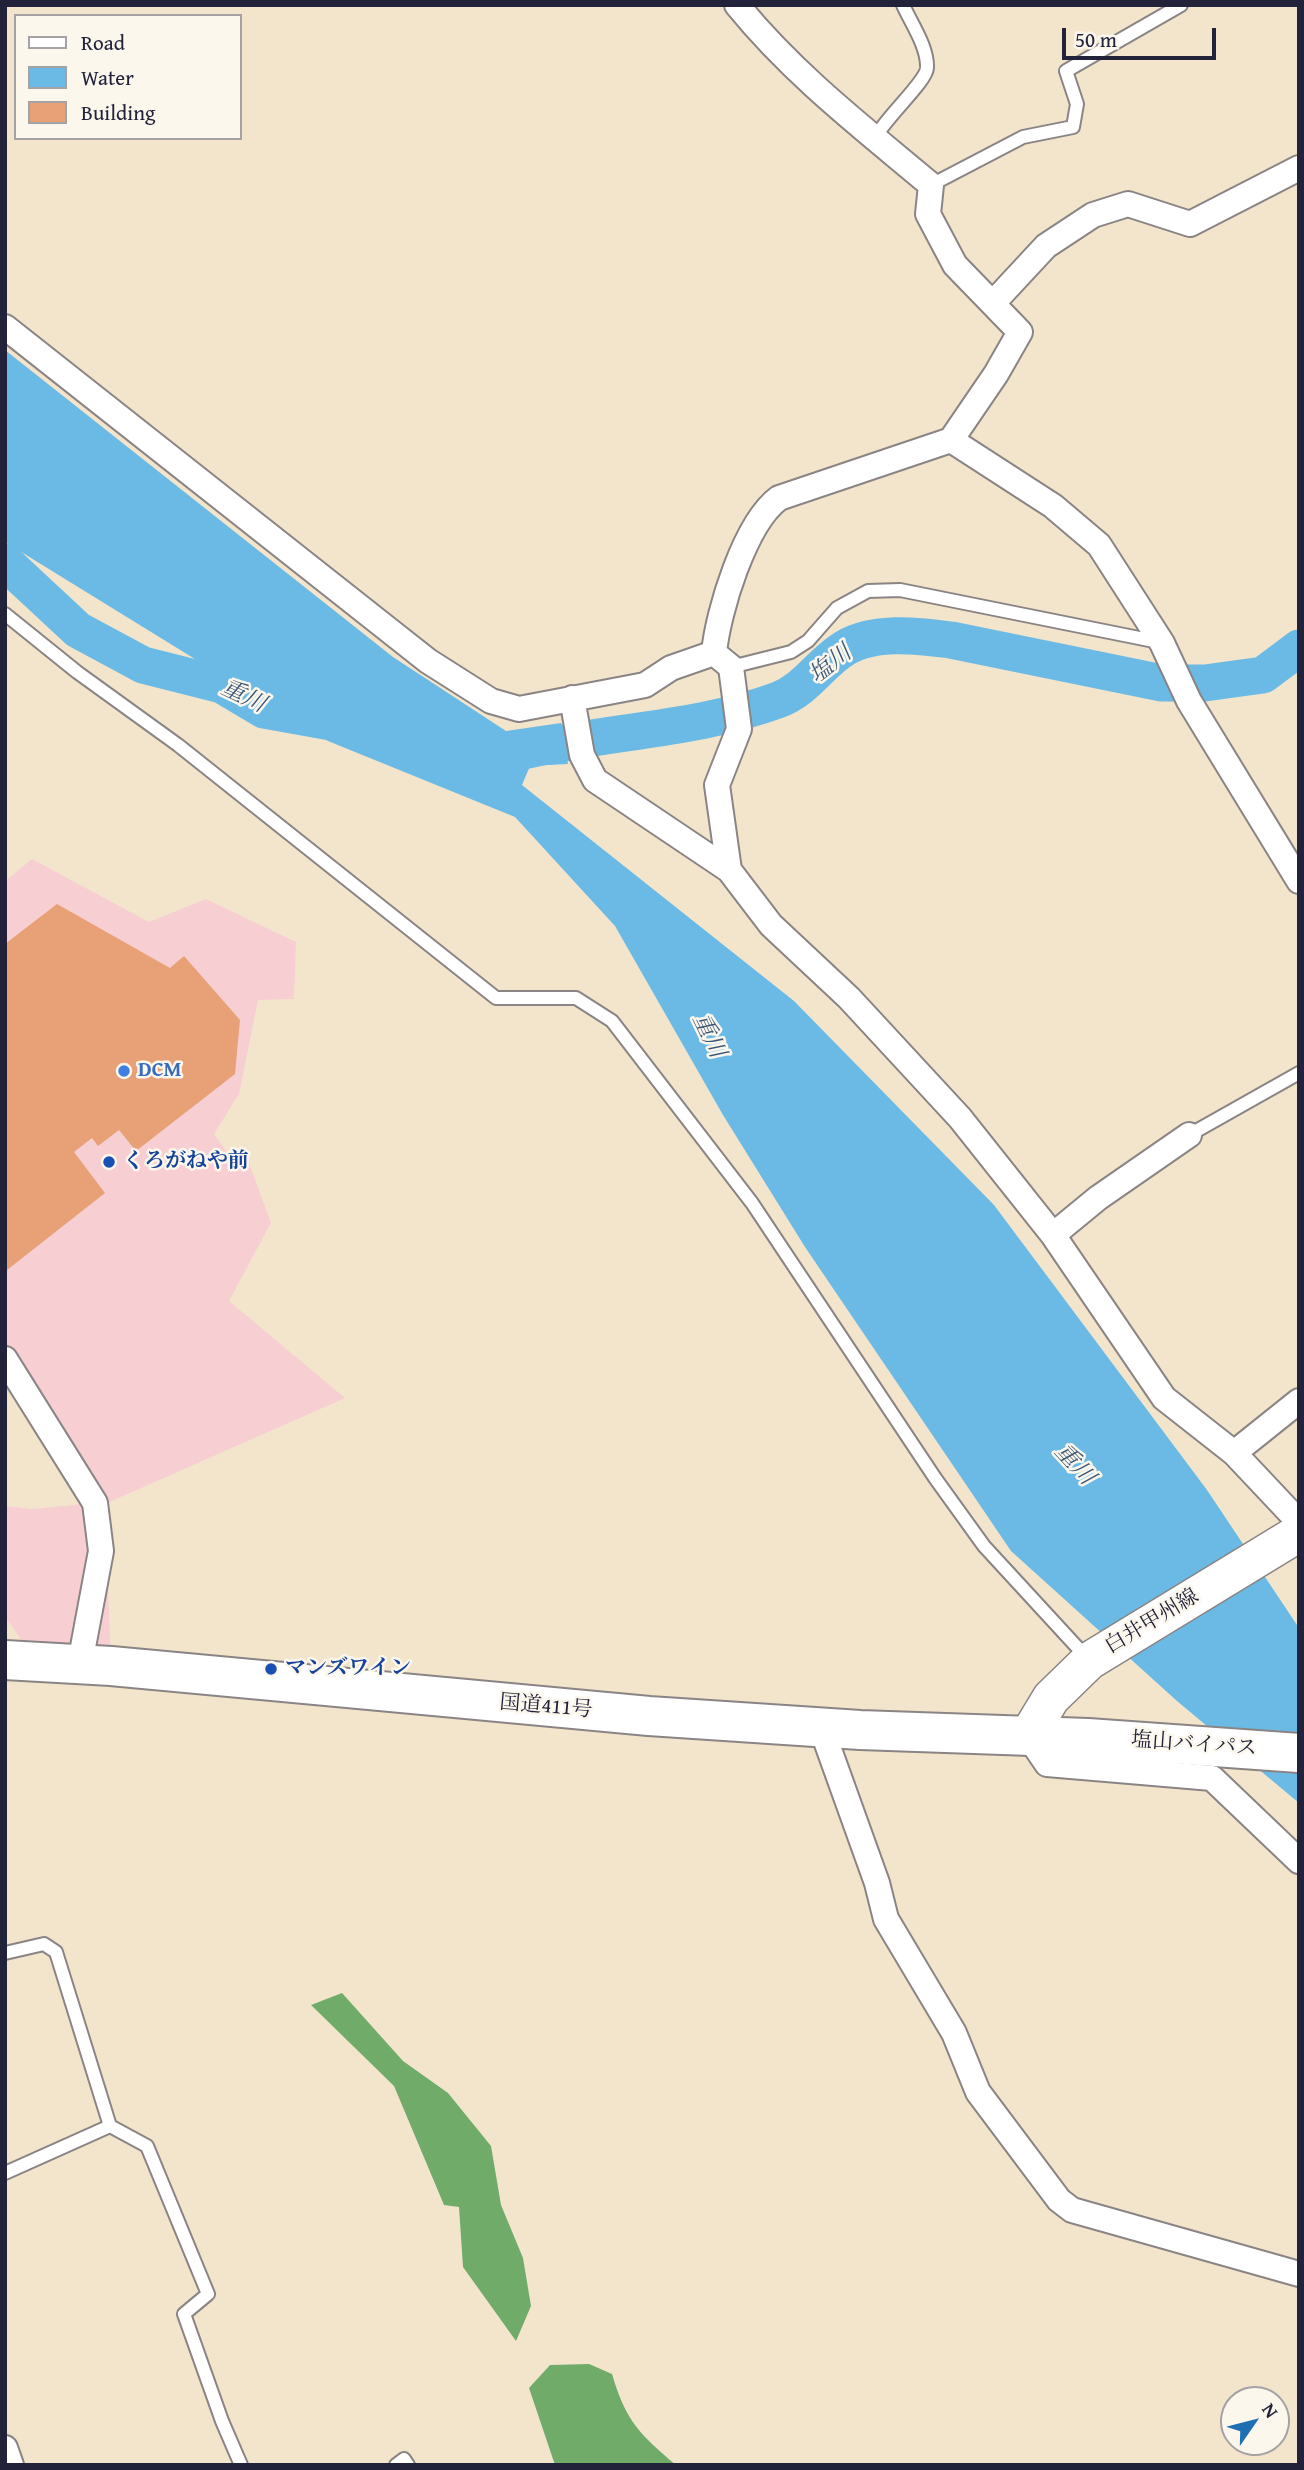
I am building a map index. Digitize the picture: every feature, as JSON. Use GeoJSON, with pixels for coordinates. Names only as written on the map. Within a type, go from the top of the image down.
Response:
{"type":"FeatureCollection","features":[{"type":"Feature","properties":{"kind":"highway","name":"国道411号"},"geometry":{"type":"LineString","coordinates":[[5,1660],[80,1663],[649,1716],[821,1727],[1088,1738]]}},
{"type":"Feature","properties":{"kind":"highway","name":"塩山バイパス"},"geometry":{"type":"LineString","coordinates":[[1088,1738],[1299,1753]]}},
{"type":"Feature","properties":{"kind":"main road","name":"白井甲州線"},"geometry":{"type":"LineString","coordinates":[[1028,1736],[1051,1698],[1089,1661],[1297,1530]]}},
{"type":"Feature","properties":{"kind":"street"},"geometry":{"type":"LineString","coordinates":[[730,870],[717,785],[739,729],[722,660],[718,620],[752,531],[765,508],[779,498],[951,440],[996,374],[1020,332],[955,265],[928,214],[931,185],[853,122],[771,47],[737,5]]}},
{"type":"Feature","properties":{"kind":"street"},"geometry":{"type":"LineString","coordinates":[[993,303],[1046,246],[1093,215],[1128,204],[1190,224],[1299,168]]}},
{"type":"Feature","properties":{"kind":"street"},"geometry":{"type":"LineString","coordinates":[[5,327],[428,661],[491,701],[519,709],[645,685],[671,668],[722,660]]}},
{"type":"Feature","properties":{"kind":"street"},"geometry":{"type":"LineString","coordinates":[[951,440],[1053,506],[1099,545],[1162,643],[1189,701],[1299,881]]}},
{"type":"Feature","properties":{"kind":"street"},"geometry":{"type":"LineString","coordinates":[[572,698],[582,755],[595,780],[730,870],[771,925],[849,998],[960,1118],[1053,1235],[1164,1398],[1234,1454],[1297,1530]]}},
{"type":"Feature","properties":{"kind":"street"},"geometry":{"type":"LineString","coordinates":[[1053,1235],[1098,1198],[1189,1135]]}},
{"type":"Feature","properties":{"kind":"street"},"geometry":{"type":"LineString","coordinates":[[5,1359],[95,1503],[101,1551],[80,1663]]}},
{"type":"Feature","properties":{"kind":"street"},"geometry":{"type":"LineString","coordinates":[[1234,1454],[1299,1401]]}},
{"type":"Feature","properties":{"kind":"street"},"geometry":{"type":"LineString","coordinates":[[821,1727],[877,1883],[886,1919],[954,2032],[978,2092],[1059,2200],[1072,2210],[1299,2274]]}},
{"type":"Feature","properties":{"kind":"street"},"geometry":{"type":"LineString","coordinates":[[1028,1736],[1047,1764],[1212,1778],[1299,1861]]}},
{"type":"Feature","properties":{"kind":"street"},"geometry":{"type":"LineString","coordinates":[[5,2448],[11,2465]]}},
{"type":"Feature","properties":{"kind":"lane"},"geometry":{"type":"LineString","coordinates":[[875,138],[883,121],[920,83],[927,69],[923,50],[903,5]]}},
{"type":"Feature","properties":{"kind":"lane"},"geometry":{"type":"LineString","coordinates":[[931,185],[1023,137],[1073,127],[1077,104],[1066,71],[1181,5]]}},
{"type":"Feature","properties":{"kind":"lane"},"geometry":{"type":"LineString","coordinates":[[722,660],[782,657],[808,640],[837,608],[868,591],[900,590],[1162,643]]}},
{"type":"Feature","properties":{"kind":"lane"},"geometry":{"type":"LineString","coordinates":[[5,614],[178,745],[496,998],[576,998],[612,1021],[752,1203],[934,1478],[984,1546],[1089,1661]]}},
{"type":"Feature","properties":{"kind":"lane"},"geometry":{"type":"LineString","coordinates":[[1189,1135],[1299,1073]]}},
{"type":"Feature","properties":{"kind":"lane"},"geometry":{"type":"LineString","coordinates":[[5,1953],[44,1944],[56,1952],[110,2126],[148,2146],[208,2294],[184,2314],[242,2465]]}},
{"type":"Feature","properties":{"kind":"lane"},"geometry":{"type":"LineString","coordinates":[[5,2172],[110,2126]]}},
{"type":"Feature","properties":{"kind":"lane"},"geometry":{"type":"LineString","coordinates":[[396,2465],[404,2459],[408,2465]]}},
{"type":"Feature","properties":{"kind":"shaded area"},"geometry":{"type":"Polygon","coordinates":[[[32,859],[149,922],[206,899],[296,942],[294,999],[258,1000],[239,1094],[214,1134],[239,1169],[248,1160],[271,1223],[229,1301],[345,1398],[105,1504],[111,1666],[35,1661],[5,1616],[5,1506],[33,1509],[94,1503],[5,1359],[5,881],[32,859]]]}},
{"type":"Feature","properties":{"kind":"green space"},"geometry":{"type":"Polygon","coordinates":[[[342,1993],[403,2061],[448,2093],[491,2146],[501,2205],[523,2258],[531,2306],[516,2341],[463,2267],[459,2207],[444,2205],[394,2086],[311,2005],[342,1993]]]}},
{"type":"Feature","properties":{"kind":"green space"},"geometry":{"type":"Polygon","coordinates":[[[589,2364],[612,2374],[635,2426],[676,2465],[555,2465],[529,2388],[550,2365],[589,2364]]]}},
{"type":"Feature","properties":{"kind":"water"},"geometry":{"type":"Polygon","coordinates":[[[5,350],[393,657],[506,731],[561,723],[568,764],[530,766],[522,785],[794,1001],[994,1205],[1207,1490],[1299,1628],[1299,1803],[1177,1701],[1011,1551],[805,1247],[723,1115],[615,926],[515,817],[328,741],[5,542],[5,350]]]}},
{"type":"Feature","properties":{"kind":"building"},"geometry":{"type":"Polygon","coordinates":[[[57,904],[170,968],[184,956],[240,1020],[235,1074],[136,1151],[119,1130],[98,1146],[92,1138],[74,1152],[105,1193],[7,1270],[5,944],[57,904]]]}},
{"type":"Feature","properties":{"kind":"waterway","name":"重川"},"geometry":{"type":"LineString","coordinates":[[5,562],[78,630],[143,665],[222,685],[264,710],[331,722]]}},
{"type":"Feature","properties":{"kind":"waterway","name":"塩川"},"geometry":{"type":"LineString","coordinates":[[515,753],[681,725],[778,700],[805,683],[845,648],[857,642],[883,637],[911,636],[951,640],[1162,683],[1205,683],[1263,675],[1299,648]]}},
{"type":"Feature","properties":{"kind":"place","name":"DCM"},"geometry":{"type":"Point","coordinates":[124,1071]}},
{"type":"Feature","properties":{"kind":"place","name":"くろがねや前"},"geometry":{"type":"Point","coordinates":[109,1162]}},
{"type":"Feature","properties":{"kind":"place","name":"マンズワイン"},"geometry":{"type":"Point","coordinates":[271,1669]}}]}
